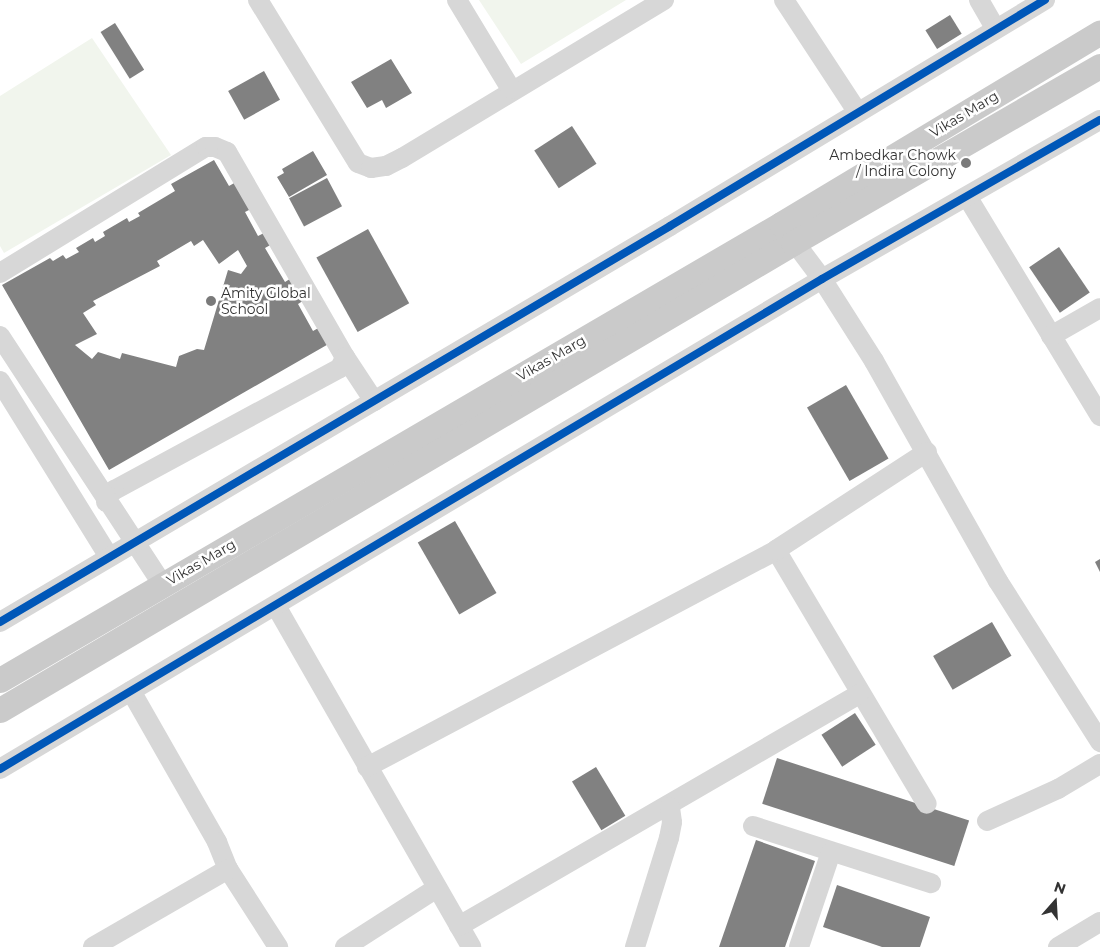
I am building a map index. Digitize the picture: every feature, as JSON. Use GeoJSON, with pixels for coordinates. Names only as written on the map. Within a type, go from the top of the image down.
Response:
{"type":"FeatureCollection","features":[{"type":"Feature","properties":{"kind":"main road","name":"Vikas Marg"},"geometry":{"type":"LineString","coordinates":[[0,710],[787,233],[1100,32]]}},
{"type":"Feature","properties":{"kind":"main road","name":"Vikas Marg"},"geometry":{"type":"LineString","coordinates":[[0,680],[162,584],[787,233],[1100,66]]}},
{"type":"Feature","properties":{"kind":"street"},"geometry":{"type":"LineString","coordinates":[[258,0],[358,163],[371,168],[386,166],[512,89],[664,0]]}},
{"type":"Feature","properties":{"kind":"street"},"geometry":{"type":"LineString","coordinates":[[457,0],[512,89]]}},
{"type":"Feature","properties":{"kind":"street"},"geometry":{"type":"LineString","coordinates":[[784,0],[857,111]]}},
{"type":"Feature","properties":{"kind":"street"},"geometry":{"type":"LineString","coordinates":[[978,0],[995,28]]}},
{"type":"Feature","properties":{"kind":"street"},"geometry":{"type":"LineString","coordinates":[[0,622],[670,226],[857,111],[1045,0]]}},
{"type":"Feature","properties":{"kind":"street"},"geometry":{"type":"LineString","coordinates":[[0,769],[822,279],[968,198],[1100,120]]}},
{"type":"Feature","properties":{"kind":"street"},"geometry":{"type":"LineString","coordinates":[[0,273],[206,147],[215,147],[227,152],[345,357],[374,401]]}},
{"type":"Feature","properties":{"kind":"street"},"geometry":{"type":"LineString","coordinates":[[968,198],[1100,416]]}},
{"type":"Feature","properties":{"kind":"street"},"geometry":{"type":"LineString","coordinates":[[787,233],[822,279],[927,452],[998,581],[1100,742]]}},
{"type":"Feature","properties":{"kind":"street"},"geometry":{"type":"LineString","coordinates":[[1052,336],[1100,308]]}},
{"type":"Feature","properties":{"kind":"street"},"geometry":{"type":"LineString","coordinates":[[0,336],[106,502],[162,584]]}},
{"type":"Feature","properties":{"kind":"street"},"geometry":{"type":"LineString","coordinates":[[106,502],[107,495],[114,490],[340,368],[345,357]]}},
{"type":"Feature","properties":{"kind":"street"},"geometry":{"type":"LineString","coordinates":[[2,387],[109,557]]}},
{"type":"Feature","properties":{"kind":"street"},"geometry":{"type":"LineString","coordinates":[[367,767],[776,550],[927,452]]}},
{"type":"Feature","properties":{"kind":"street"},"geometry":{"type":"LineString","coordinates":[[776,550],[859,694],[927,804]]}},
{"type":"Feature","properties":{"kind":"street"},"geometry":{"type":"LineString","coordinates":[[276,606],[471,947]]}},
{"type":"Feature","properties":{"kind":"street"},"geometry":{"type":"LineString","coordinates":[[131,691],[217,842],[228,869],[278,947]]}},
{"type":"Feature","properties":{"kind":"street"},"geometry":{"type":"LineString","coordinates":[[459,926],[670,807],[859,694]]}},
{"type":"Feature","properties":{"kind":"street"},"geometry":{"type":"LineString","coordinates":[[987,821],[1058,789],[1100,764]]}},
{"type":"Feature","properties":{"kind":"street"},"geometry":{"type":"LineString","coordinates":[[635,947],[669,838],[672,822],[670,807]]}},
{"type":"Feature","properties":{"kind":"street"},"geometry":{"type":"LineString","coordinates":[[753,826],[931,883]]}},
{"type":"Feature","properties":{"kind":"street"},"geometry":{"type":"LineString","coordinates":[[799,947],[831,852]]}},
{"type":"Feature","properties":{"kind":"street"},"geometry":{"type":"LineString","coordinates":[[93,947],[124,939],[228,869]]}},
{"type":"Feature","properties":{"kind":"street"},"geometry":{"type":"LineString","coordinates":[[345,947],[437,888]]}},
{"type":"Feature","properties":{"kind":"street"},"geometry":{"type":"LineString","coordinates":[[1058,947],[1100,922]]}},
{"type":"Feature","properties":{"kind":"shaded area"},"geometry":{"type":"Polygon","coordinates":[[[479,0],[626,0],[521,64],[479,0]]]}},
{"type":"Feature","properties":{"kind":"shaded area"},"geometry":{"type":"Polygon","coordinates":[[[92,38],[171,155],[4,253],[0,246],[0,96],[92,38]]]}},
{"type":"Feature","properties":{"kind":"building"},"geometry":{"type":"Polygon","coordinates":[[[950,15],[962,34],[937,49],[925,30],[950,15]]]}},
{"type":"Feature","properties":{"kind":"building"},"geometry":{"type":"Polygon","coordinates":[[[115,23],[144,70],[130,79],[101,32],[115,23]]]}},
{"type":"Feature","properties":{"kind":"building"},"geometry":{"type":"Polygon","coordinates":[[[391,59],[412,93],[386,108],[382,100],[367,108],[351,82],[391,59]]]}},
{"type":"Feature","properties":{"kind":"building"},"geometry":{"type":"Polygon","coordinates":[[[264,71],[280,100],[244,120],[228,91],[264,71]]]}},
{"type":"Feature","properties":{"kind":"building"},"geometry":{"type":"Polygon","coordinates":[[[572,126],[597,164],[559,188],[534,151],[572,126]]]}},
{"type":"Feature","properties":{"kind":"building"},"geometry":{"type":"Polygon","coordinates":[[[313,151],[327,175],[289,197],[277,177],[284,173],[282,169],[313,151]]]}},
{"type":"Feature","properties":{"kind":"building"},"geometry":{"type":"Polygon","coordinates":[[[214,160],[229,186],[236,182],[251,209],[245,212],[258,236],[268,231],[274,243],[265,248],[285,282],[293,277],[306,299],[298,304],[313,331],[322,326],[332,342],[109,470],[2,285],[50,258],[53,261],[63,255],[66,259],[79,252],[76,248],[93,238],[95,242],[105,236],[103,232],[127,218],[129,222],[140,216],[138,213],[175,191],[171,184],[214,160]],[[203,240],[194,246],[191,241],[157,261],[160,266],[93,301],[96,305],[83,313],[97,334],[75,345],[92,359],[98,352],[120,359],[122,353],[176,367],[179,356],[197,349],[204,350],[228,270],[241,274],[247,266],[238,250],[219,264],[203,240]]]}},
{"type":"Feature","properties":{"kind":"building"},"geometry":{"type":"Polygon","coordinates":[[[327,178],[342,206],[304,226],[289,198],[327,178]]]}},
{"type":"Feature","properties":{"kind":"building"},"geometry":{"type":"Polygon","coordinates":[[[368,229],[409,303],[358,332],[316,258],[368,229]]]}},
{"type":"Feature","properties":{"kind":"building"},"geometry":{"type":"Polygon","coordinates":[[[1059,247],[1090,293],[1060,313],[1029,267],[1059,247]]]}},
{"type":"Feature","properties":{"kind":"building"},"geometry":{"type":"Polygon","coordinates":[[[846,385],[888,459],[850,481],[807,408],[846,385]]]}},
{"type":"Feature","properties":{"kind":"building"},"geometry":{"type":"Polygon","coordinates":[[[455,521],[496,593],[459,614],[418,542],[455,521]]]}},
{"type":"Feature","properties":{"kind":"building"},"geometry":{"type":"Polygon","coordinates":[[[1100,559],[1100,572],[1095,562],[1100,559]]]}},
{"type":"Feature","properties":{"kind":"building"},"geometry":{"type":"Polygon","coordinates":[[[992,622],[1012,656],[953,690],[933,656],[992,622]]]}},
{"type":"Feature","properties":{"kind":"building"},"geometry":{"type":"Polygon","coordinates":[[[855,713],[876,745],[842,767],[821,735],[855,713]]]}},
{"type":"Feature","properties":{"kind":"building"},"geometry":{"type":"Polygon","coordinates":[[[777,758],[969,820],[954,866],[762,804],[777,758]]]}},
{"type":"Feature","properties":{"kind":"building"},"geometry":{"type":"Polygon","coordinates":[[[596,767],[625,816],[601,830],[572,781],[596,767]]]}},
{"type":"Feature","properties":{"kind":"building"},"geometry":{"type":"Polygon","coordinates":[[[756,840],[815,861],[785,947],[719,947],[756,840]]]}},
{"type":"Feature","properties":{"kind":"building"},"geometry":{"type":"Polygon","coordinates":[[[837,885],[930,917],[920,947],[882,947],[823,927],[837,885]]]}},
{"type":"Feature","properties":{"kind":"cycle path"},"geometry":{"type":"LineString","coordinates":[[0,622],[670,226],[1045,0]]}},
{"type":"Feature","properties":{"kind":"cycle path"},"geometry":{"type":"LineString","coordinates":[[0,769],[822,279],[1100,120]]}},
{"type":"Feature","properties":{"kind":"place","name":"Ambedkar Chowk / Indira Colony"},"geometry":{"type":"Point","coordinates":[966,163]}},
{"type":"Feature","properties":{"kind":"place","name":"Amity Global School"},"geometry":{"type":"Point","coordinates":[211,301]}}]}
